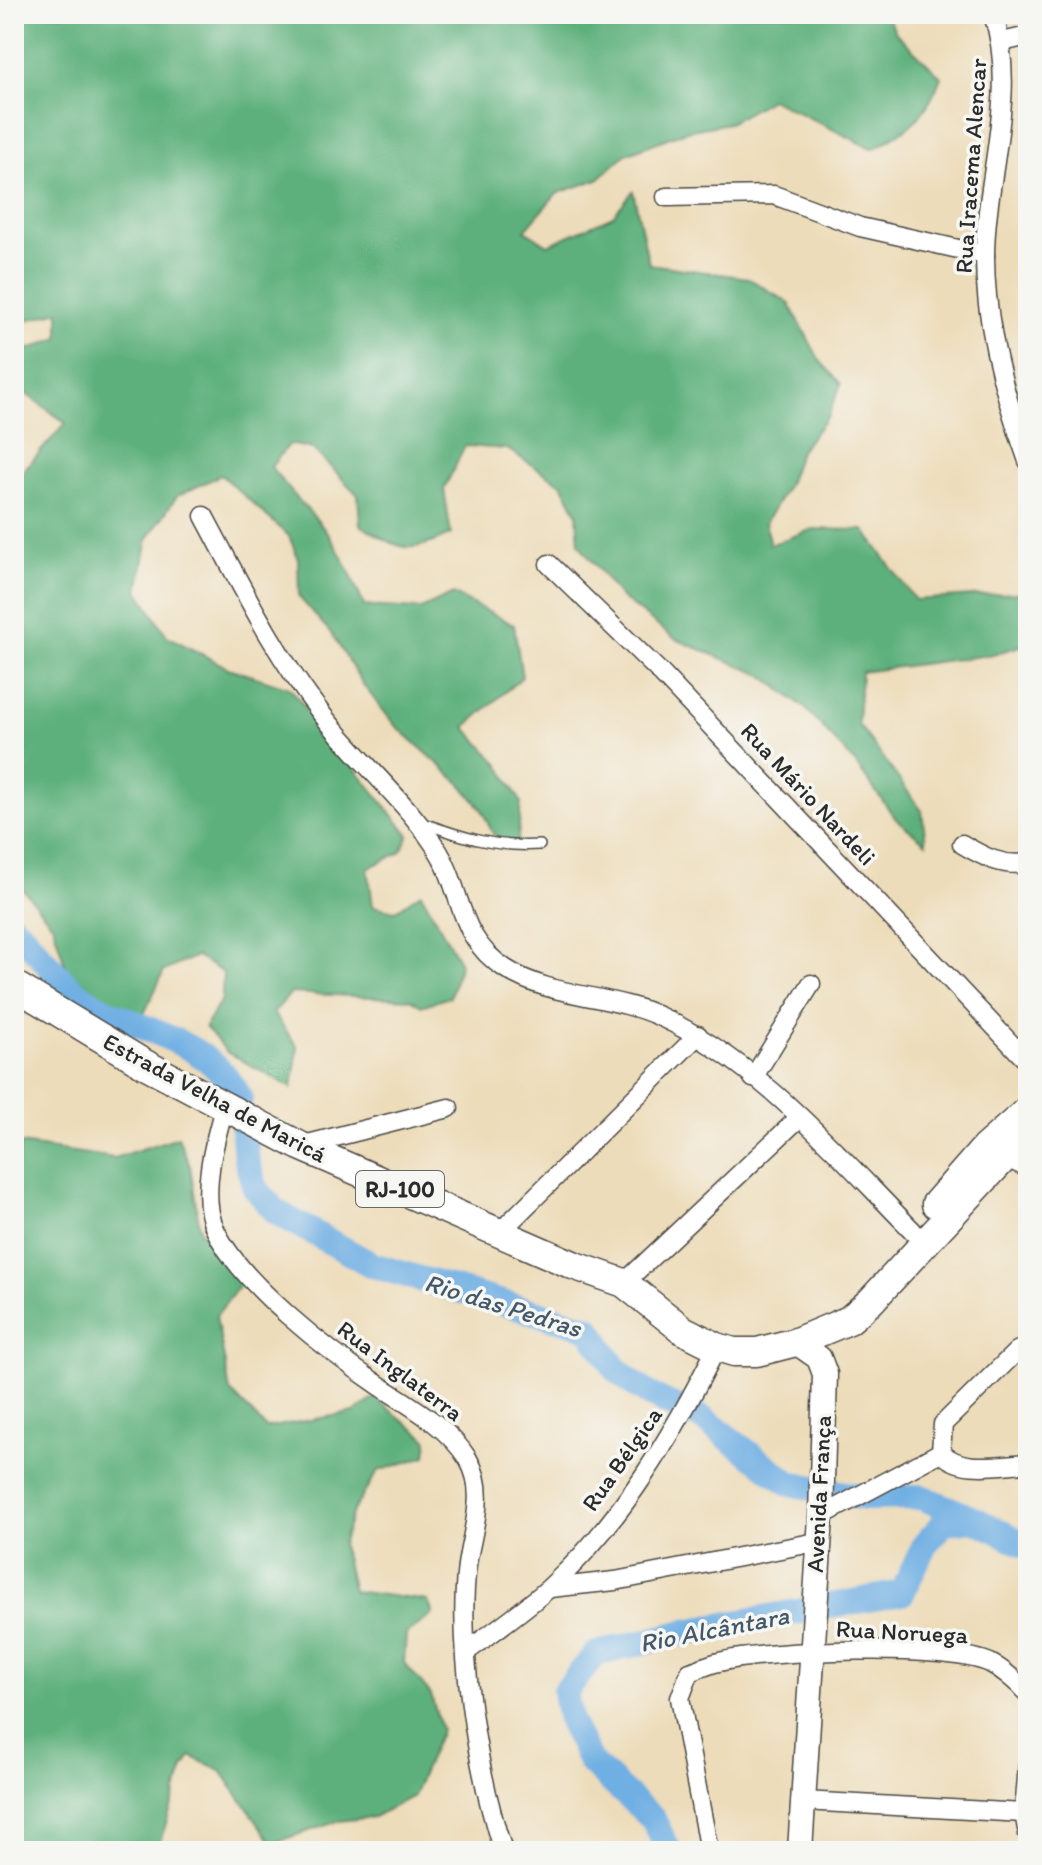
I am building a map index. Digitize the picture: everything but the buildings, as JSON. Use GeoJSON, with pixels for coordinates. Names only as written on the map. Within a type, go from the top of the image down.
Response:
{"type":"FeatureCollection","features":[{"type":"Feature","properties":{"kind":"main road","name":"Estrada Velha de Maricá"},"geometry":{"type":"LineString","coordinates":[[14,985],[143,1063],[300,1146],[499,1233],[624,1283],[683,1330],[734,1352],[757,1352],[805,1339],[859,1313],[1006,1158],[1028,1110]]}},
{"type":"Feature","properties":{"kind":"main road","name":"Estrada Velha de Maricá"},"geometry":{"type":"LineString","coordinates":[[805,1339],[913,1231],[1028,1140]]}},
{"type":"Feature","properties":{"kind":"street","name":"Rua Iracema Alencar"},"geometry":{"type":"LineString","coordinates":[[993,14],[1002,42],[1000,130],[985,255],[1002,369],[1028,461]]}},
{"type":"Feature","properties":{"kind":"street"},"geometry":{"type":"LineString","coordinates":[[1002,42],[1028,36]]}},
{"type":"Feature","properties":{"kind":"street"},"geometry":{"type":"LineString","coordinates":[[666,197],[774,195],[873,231],[985,255]]}},
{"type":"Feature","properties":{"kind":"street"},"geometry":{"type":"LineString","coordinates":[[204,516],[259,618],[320,712],[436,847],[463,921],[479,947],[505,969],[545,985],[618,1000],[698,1035],[800,1117],[913,1231]]}},
{"type":"Feature","properties":{"kind":"street","name":"Rua Mário Nardeli"},"geometry":{"type":"LineString","coordinates":[[549,564],[658,670],[1028,1062]]}},
{"type":"Feature","properties":{"kind":"street"},"geometry":{"type":"LineString","coordinates":[[962,844],[989,860],[1013,865],[1028,863]]}},
{"type":"Feature","properties":{"kind":"street"},"geometry":{"type":"LineString","coordinates":[[753,1078],[811,984]]}},
{"type":"Feature","properties":{"kind":"street"},"geometry":{"type":"LineString","coordinates":[[499,1233],[698,1035]]}},
{"type":"Feature","properties":{"kind":"street","name":"Rua Inglaterra"},"geometry":{"type":"LineString","coordinates":[[225,1105],[212,1150],[209,1191],[214,1227],[236,1260],[338,1358],[446,1431],[469,1460],[478,1484],[463,1599],[466,1652],[487,1802],[503,1851]]}},
{"type":"Feature","properties":{"kind":"street"},"geometry":{"type":"LineString","coordinates":[[300,1146],[449,1108]]}},
{"type":"Feature","properties":{"kind":"street"},"geometry":{"type":"LineString","coordinates":[[624,1283],[800,1117]]}},
{"type":"Feature","properties":{"kind":"street","name":"Avenida França"},"geometry":{"type":"LineString","coordinates":[[800,1851],[814,1586],[821,1516],[825,1374],[819,1358],[805,1339]]}},
{"type":"Feature","properties":{"kind":"street"},"geometry":{"type":"LineString","coordinates":[[1028,1346],[1017,1351],[943,1424],[941,1452],[949,1462],[965,1466],[1028,1463]]}},
{"type":"Feature","properties":{"kind":"street","name":"Rua Bélgica"},"geometry":{"type":"LineString","coordinates":[[466,1652],[550,1588],[613,1516],[669,1440],[717,1347]]}},
{"type":"Feature","properties":{"kind":"street"},"geometry":{"type":"LineString","coordinates":[[821,1516],[941,1452]]}},
{"type":"Feature","properties":{"kind":"street"},"geometry":{"type":"LineString","coordinates":[[550,1588],[615,1581],[817,1542]]}},
{"type":"Feature","properties":{"kind":"street","name":"Rua Noruega"},"geometry":{"type":"LineString","coordinates":[[709,1851],[680,1698],[690,1672],[720,1661],[811,1641],[956,1655],[989,1663],[1014,1679],[1028,1694]]}},
{"type":"Feature","properties":{"kind":"street"},"geometry":{"type":"LineString","coordinates":[[1028,1765],[1024,1813],[1028,1834]]}},
{"type":"Feature","properties":{"kind":"street"},"geometry":{"type":"LineString","coordinates":[[803,1801],[1024,1813]]}},
{"type":"Feature","properties":{"kind":"lane"},"geometry":{"type":"LineString","coordinates":[[413,820],[474,842],[505,847],[540,845]]}},
{"type":"Feature","properties":{"kind":"green space"},"geometry":{"type":"Polygon","coordinates":[[[14,14],[886,14],[896,33],[941,77],[923,112],[886,142],[873,149],[771,99],[729,123],[686,131],[626,154],[598,179],[556,194],[525,230],[548,245],[613,216],[633,191],[649,264],[748,278],[789,303],[820,361],[841,384],[828,416],[800,451],[788,484],[765,523],[770,545],[813,529],[864,530],[915,600],[1028,592],[1028,644],[989,655],[861,672],[858,724],[922,811],[926,843],[896,819],[855,763],[805,708],[762,675],[675,639],[620,597],[579,544],[577,513],[563,485],[507,449],[465,446],[444,489],[451,534],[423,545],[404,547],[360,525],[358,495],[313,449],[289,444],[271,467],[331,539],[364,606],[421,609],[453,594],[514,625],[522,677],[465,727],[498,763],[521,802],[517,848],[493,834],[481,808],[462,785],[394,724],[364,686],[331,633],[299,597],[298,558],[289,536],[221,475],[177,496],[148,538],[138,590],[167,636],[228,668],[290,688],[409,835],[401,852],[368,868],[373,906],[395,911],[421,893],[460,963],[450,997],[421,1006],[411,999],[291,993],[273,1013],[298,1047],[292,1088],[227,1052],[205,1027],[222,999],[223,973],[196,956],[164,971],[143,1016],[101,999],[66,968],[53,925],[21,887],[14,886],[14,481],[66,423],[14,385],[14,355],[59,338],[59,311],[14,324],[14,14]]]}},
{"type":"Feature","properties":{"kind":"green space"},"geometry":{"type":"Polygon","coordinates":[[[178,1137],[190,1166],[200,1230],[242,1282],[216,1316],[230,1391],[266,1428],[355,1412],[375,1398],[428,1440],[426,1456],[378,1471],[353,1511],[342,1545],[353,1591],[428,1601],[433,1614],[406,1634],[404,1663],[431,1695],[441,1730],[413,1796],[374,1817],[339,1821],[272,1843],[221,1771],[191,1756],[184,1768],[157,1851],[14,1851],[14,1184],[20,1144],[114,1158],[178,1137]]]}},
{"type":"Feature","properties":{"kind":"waterway","name":"Rio das Pedras"},"geometry":{"type":"LineString","coordinates":[[14,927],[78,994],[99,1007],[188,1047],[226,1077],[240,1098]]}},
{"type":"Feature","properties":{"kind":"waterway","name":"Rio das Pedras"},"geometry":{"type":"LineString","coordinates":[[243,1124],[246,1158],[255,1188],[276,1212],[372,1265],[589,1328],[615,1368],[631,1382],[652,1396],[703,1419],[789,1483],[866,1498],[921,1497],[974,1519]]}},
{"type":"Feature","properties":{"kind":"waterway","name":"Rio Alcântara"},"geometry":{"type":"LineString","coordinates":[[669,1851],[653,1819],[591,1763],[570,1721],[565,1691],[596,1654],[680,1633],[902,1593],[925,1544],[945,1522],[974,1519],[1028,1546]]}}]}
